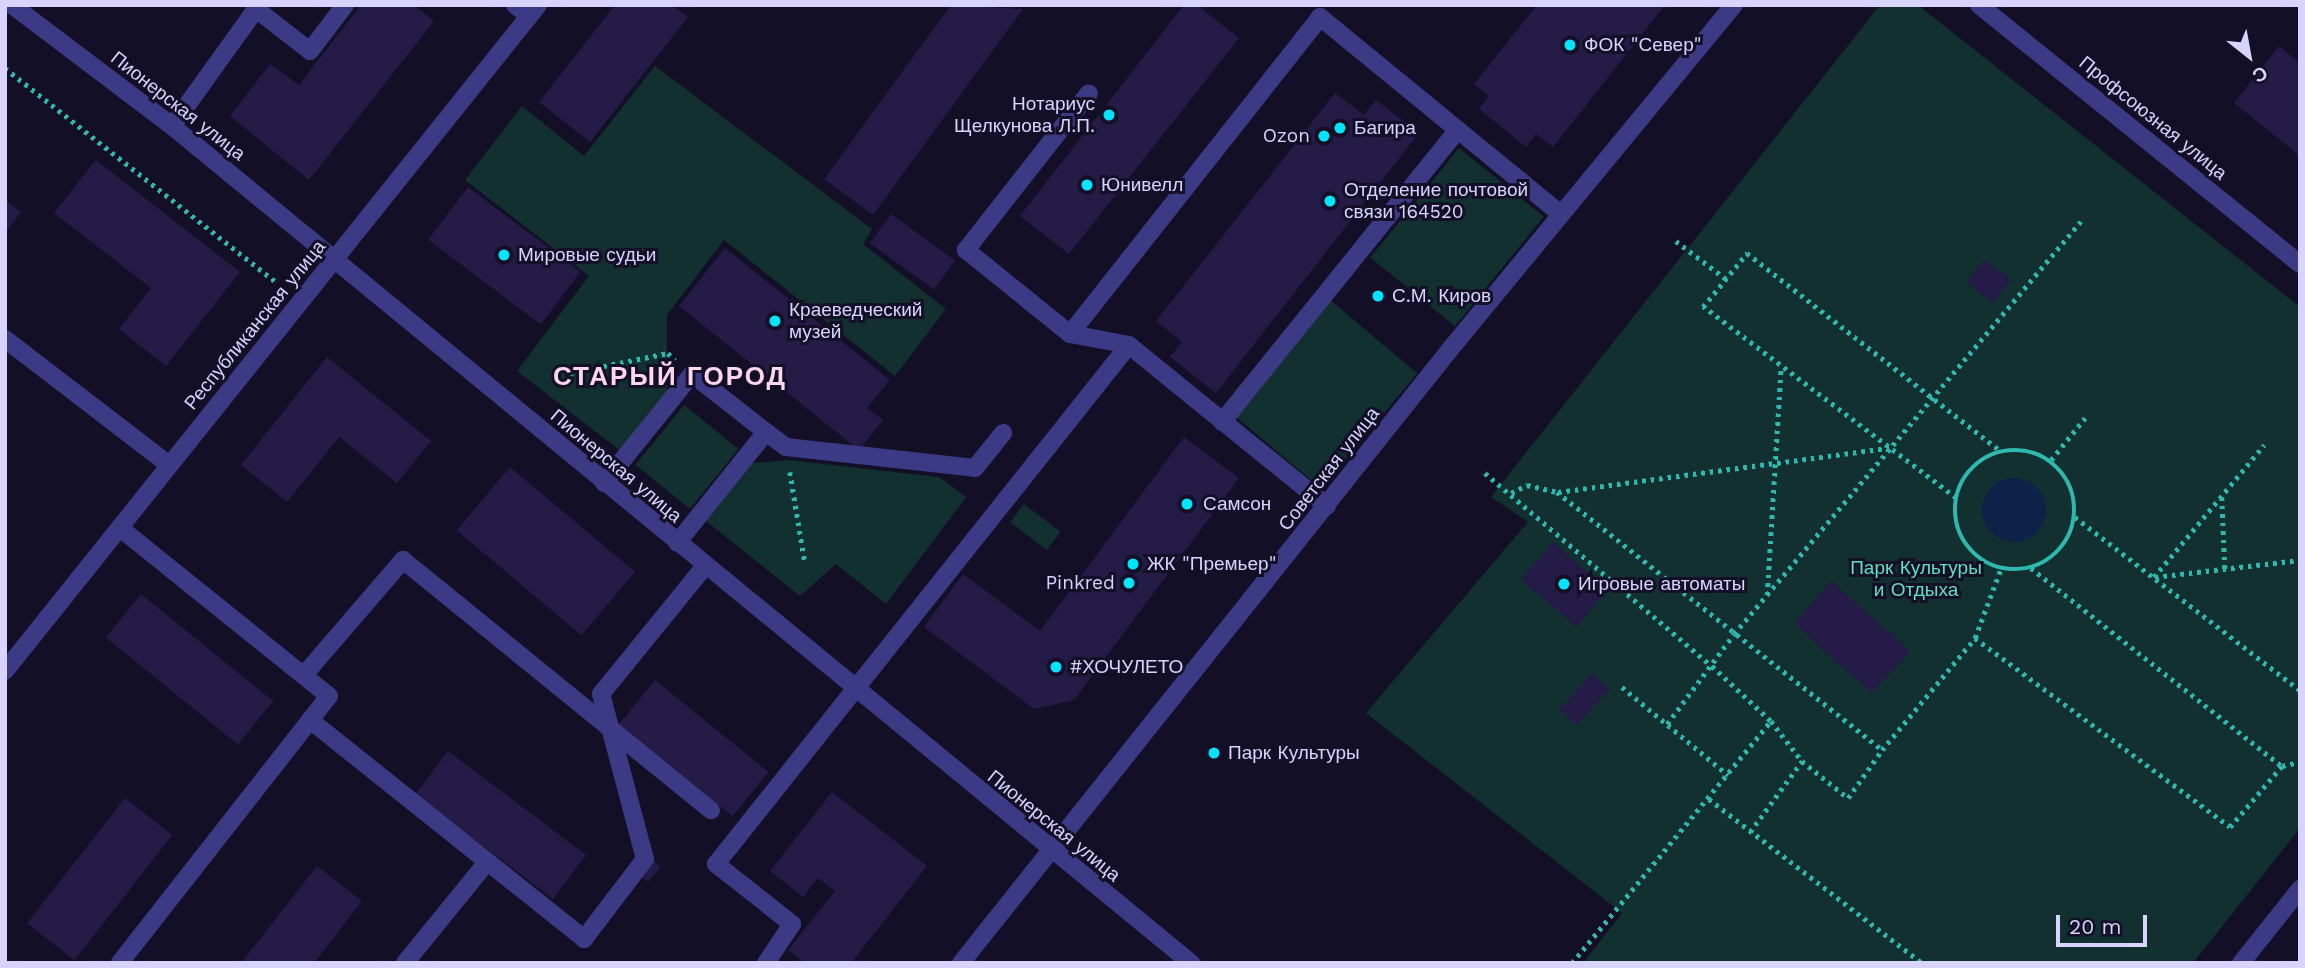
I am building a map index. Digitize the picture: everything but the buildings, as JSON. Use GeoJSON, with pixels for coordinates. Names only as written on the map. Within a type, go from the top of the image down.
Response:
{"type":"FeatureCollection","features":[{"type":"Feature","properties":{"kind":"street","name":"Пионерская улица"},"geometry":{"type":"LineString","coordinates":[[12,5],[172,125],[854,690],[1191,963]]}},
{"type":"Feature","properties":{"kind":"street"},"geometry":{"type":"LineString","coordinates":[[172,125],[257,7],[310,51],[345,5]]}},
{"type":"Feature","properties":{"kind":"street","name":"Советская улица"},"geometry":{"type":"LineString","coordinates":[[961,963],[1561,215],[1734,5]]}},
{"type":"Feature","properties":{"kind":"street","name":"Профсоюзная улица"},"geometry":{"type":"LineString","coordinates":[[1979,5],[2300,264]]}},
{"type":"Feature","properties":{"kind":"street","name":"Республиканская улица"},"geometry":{"type":"LineString","coordinates":[[5,671],[334,260],[527,9]]}},
{"type":"Feature","properties":{"kind":"street"},"geometry":{"type":"LineString","coordinates":[[1070,334],[1320,17],[1561,215]]}},
{"type":"Feature","properties":{"kind":"street"},"geometry":{"type":"LineString","coordinates":[[1089,93],[966,250],[1070,334],[1129,345],[1327,506]]}},
{"type":"Feature","properties":{"kind":"street"},"geometry":{"type":"LineString","coordinates":[[1222,422],[1458,130]]}},
{"type":"Feature","properties":{"kind":"street"},"geometry":{"type":"LineString","coordinates":[[5,339],[169,465]]}},
{"type":"Feature","properties":{"kind":"street"},"geometry":{"type":"LineString","coordinates":[[766,963],[792,924],[716,864],[1129,345]]}},
{"type":"Feature","properties":{"kind":"street"},"geometry":{"type":"LineString","coordinates":[[604,483],[692,374],[786,447],[975,468],[1003,433]]}},
{"type":"Feature","properties":{"kind":"street"},"geometry":{"type":"LineString","coordinates":[[677,543],[766,432]]}},
{"type":"Feature","properties":{"kind":"street"},"geometry":{"type":"LineString","coordinates":[[120,528],[329,696],[120,963]]}},
{"type":"Feature","properties":{"kind":"street"},"geometry":{"type":"LineString","coordinates":[[304,675],[403,560],[711,810]]}},
{"type":"Feature","properties":{"kind":"street"},"geometry":{"type":"LineString","coordinates":[[583,705],[601,694],[705,566]]}},
{"type":"Feature","properties":{"kind":"street"},"geometry":{"type":"LineString","coordinates":[[310,720],[584,939],[645,859],[601,694]]}},
{"type":"Feature","properties":{"kind":"street"},"geometry":{"type":"LineString","coordinates":[[405,963],[487,862]]}},
{"type":"Feature","properties":{"kind":"street"},"geometry":{"type":"LineString","coordinates":[[2241,963],[2300,889]]}},
{"type":"Feature","properties":{"kind":"path"},"geometry":{"type":"LineString","coordinates":[[5,68],[275,281]]}},
{"type":"Feature","properties":{"kind":"path"},"geometry":{"type":"LineString","coordinates":[[1667,724],[1734,634],[2081,221]]}},
{"type":"Feature","properties":{"kind":"path"},"geometry":{"type":"LineString","coordinates":[[1676,241],[1726,279]]}},
{"type":"Feature","properties":{"kind":"path"},"geometry":{"type":"LineString","coordinates":[[1956,498],[1703,307],[1747,253],[2000,451]]}},
{"type":"Feature","properties":{"kind":"path"},"geometry":{"type":"LineString","coordinates":[[570,373],[668,353],[692,374]]}},
{"type":"Feature","properties":{"kind":"path"},"geometry":{"type":"LineString","coordinates":[[1767,595],[1772,463],[1781,366]]}},
{"type":"Feature","properties":{"kind":"path"},"geometry":{"type":"LineString","coordinates":[[2050,460],[2085,418]]}},
{"type":"Feature","properties":{"kind":"path"},"geometry":{"type":"LineString","coordinates":[[2154,577],[2264,445]]}},
{"type":"Feature","properties":{"kind":"path"},"geometry":{"type":"LineString","coordinates":[[786,447],[805,563]]}},
{"type":"Feature","properties":{"kind":"path"},"geometry":{"type":"LineString","coordinates":[[1511,493],[1527,485],[1557,492],[1889,448]]}},
{"type":"Feature","properties":{"kind":"path"},"geometry":{"type":"LineString","coordinates":[[2000,451],[2035,452],[2050,460],[2072,488],[2075,517],[2058,552],[2031,568],[2001,568],[1964,542],[1956,498],[1971,469],[2000,451]]}},
{"type":"Feature","properties":{"kind":"path"},"geometry":{"type":"LineString","coordinates":[[1485,473],[1712,666],[1772,721],[1802,761],[1848,798],[1882,750],[1975,638],[2001,568]]}},
{"type":"Feature","properties":{"kind":"path"},"geometry":{"type":"LineString","coordinates":[[1557,492],[1882,750]]}},
{"type":"Feature","properties":{"kind":"path"},"geometry":{"type":"LineString","coordinates":[[2222,496],[2225,569]]}},
{"type":"Feature","properties":{"kind":"path"},"geometry":{"type":"LineString","coordinates":[[2075,517],[2300,690]]}},
{"type":"Feature","properties":{"kind":"path"},"geometry":{"type":"LineString","coordinates":[[2154,577],[2300,560]]}},
{"type":"Feature","properties":{"kind":"path"},"geometry":{"type":"LineString","coordinates":[[2031,568],[2282,766]]}},
{"type":"Feature","properties":{"kind":"path"},"geometry":{"type":"LineString","coordinates":[[1975,638],[2230,827],[2282,766],[2300,762]]}},
{"type":"Feature","properties":{"kind":"path"},"geometry":{"type":"LineString","coordinates":[[1622,687],[1728,775]]}},
{"type":"Feature","properties":{"kind":"path"},"geometry":{"type":"LineString","coordinates":[[1572,963],[1772,721]]}},
{"type":"Feature","properties":{"kind":"path"},"geometry":{"type":"LineString","coordinates":[[1750,832],[1802,761]]}},
{"type":"Feature","properties":{"kind":"path"},"geometry":{"type":"LineString","coordinates":[[1709,799],[1922,963]]}},
{"type":"Feature","properties":{"kind":"green space","name":"Парк Культуры и Отдыха"},"geometry":{"type":"Polygon","coordinates":[[[1880,5],[1918,5],[2300,307],[2300,828],[2193,963],[1583,963],[1622,913],[1366,713],[1528,522],[1491,497],[1880,5]]]}},
{"type":"Feature","properties":{"kind":"green space"},"geometry":{"type":"Polygon","coordinates":[[[655,66],[872,229],[863,244],[946,309],[895,376],[724,240],[667,315],[667,393],[622,452],[517,371],[589,276],[465,180],[522,106],[584,156],[655,66]]]}},
{"type":"Feature","properties":{"kind":"green space"},"geometry":{"type":"Polygon","coordinates":[[[1459,148],[1544,217],[1455,326],[1370,258],[1459,148]]]}},
{"type":"Feature","properties":{"kind":"green space"},"geometry":{"type":"Polygon","coordinates":[[[1330,300],[1417,373],[1321,488],[1234,415],[1330,300]]]}},
{"type":"Feature","properties":{"kind":"green space"},"geometry":{"type":"Polygon","coordinates":[[[684,405],[738,449],[690,509],[636,465],[684,405]]]}},
{"type":"Feature","properties":{"kind":"green space"},"geometry":{"type":"Polygon","coordinates":[[[788,460],[939,477],[966,497],[886,604],[836,564],[800,596],[706,521],[752,463],[788,460]]]}},
{"type":"Feature","properties":{"kind":"green space"},"geometry":{"type":"Polygon","coordinates":[[[1024,504],[1061,532],[1047,550],[1010,522],[1024,504]]]}},
{"type":"Feature","properties":{"kind":"water"},"geometry":{"type":"Polygon","coordinates":[[[2014,478],[2032,484],[2040,492],[2046,510],[2040,528],[2032,536],[2014,542],[1996,536],[1988,528],[1982,510],[1988,492],[1996,484],[2014,478]]]}},
{"type":"Feature","properties":{"kind":"place","name":"ФОК \"Север\""},"geometry":{"type":"Point","coordinates":[1570,45]}},
{"type":"Feature","properties":{"kind":"place","name":"Нотариус Щелкунова Л.П."},"geometry":{"type":"Point","coordinates":[1109,115]}},
{"type":"Feature","properties":{"kind":"place","name":"Багира"},"geometry":{"type":"Point","coordinates":[1340,128]}},
{"type":"Feature","properties":{"kind":"place","name":"Ozon"},"geometry":{"type":"Point","coordinates":[1324,136]}},
{"type":"Feature","properties":{"kind":"place","name":"Юнивелл"},"geometry":{"type":"Point","coordinates":[1087,185]}},
{"type":"Feature","properties":{"kind":"place","name":"Отделение почтовой связи 164520"},"geometry":{"type":"Point","coordinates":[1330,201]}},
{"type":"Feature","properties":{"kind":"place","name":"Мировые судьи"},"geometry":{"type":"Point","coordinates":[504,255]}},
{"type":"Feature","properties":{"kind":"place","name":"С.М. Киров"},"geometry":{"type":"Point","coordinates":[1378,296]}},
{"type":"Feature","properties":{"kind":"place","name":"Краеведческий музей"},"geometry":{"type":"Point","coordinates":[775,321]}},
{"type":"Feature","properties":{"kind":"place","name":"Самсон"},"geometry":{"type":"Point","coordinates":[1187,504]}},
{"type":"Feature","properties":{"kind":"place","name":"ЖК \"Премьер\""},"geometry":{"type":"Point","coordinates":[1133,564]}},
{"type":"Feature","properties":{"kind":"place","name":"Pinkred"},"geometry":{"type":"Point","coordinates":[1129,583]}},
{"type":"Feature","properties":{"kind":"place","name":"Игровые автоматы"},"geometry":{"type":"Point","coordinates":[1564,584]}},
{"type":"Feature","properties":{"kind":"place","name":"#ХОЧУЛЕТО"},"geometry":{"type":"Point","coordinates":[1056,667]}},
{"type":"Feature","properties":{"kind":"place","name":"Парк Культуры"},"geometry":{"type":"Point","coordinates":[1214,753]}},
{"type":"Feature","properties":{"kind":"district","name":"СТАРЫЙ ГОРОД"},"geometry":{"type":"Point","coordinates":[670,377]}}]}
